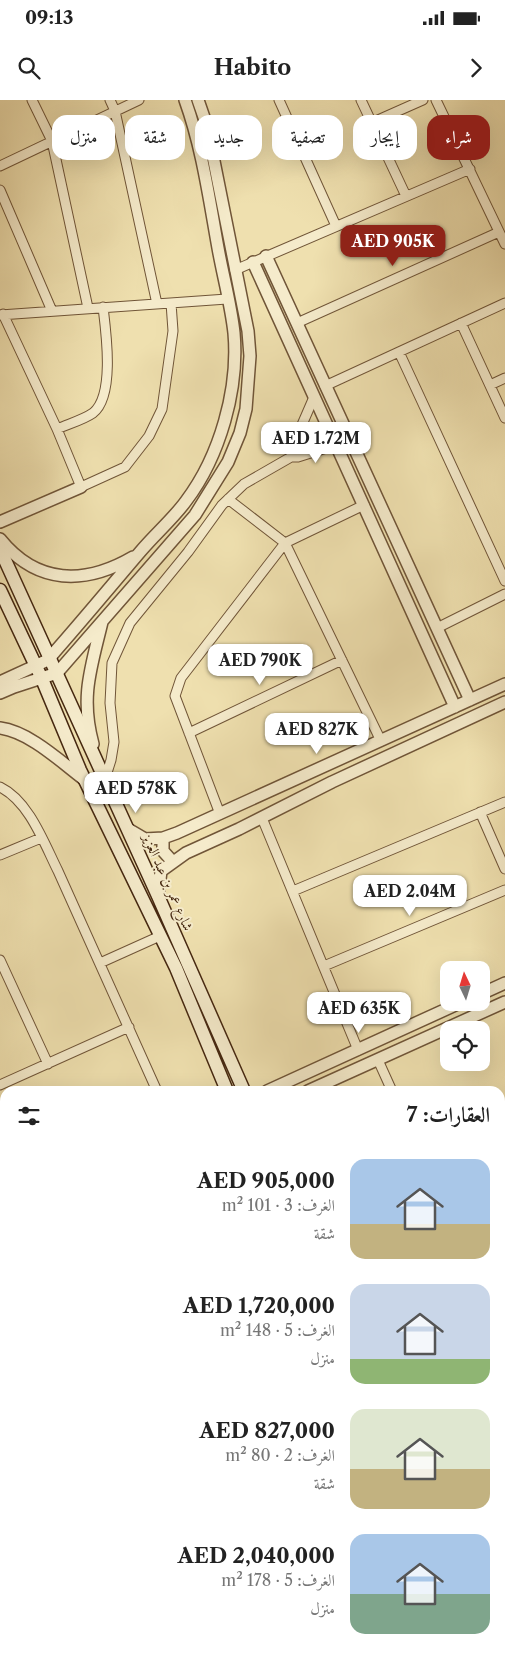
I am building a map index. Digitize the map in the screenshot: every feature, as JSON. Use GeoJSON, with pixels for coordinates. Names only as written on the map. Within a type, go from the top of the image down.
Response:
{"type":"FeatureCollection","features":[{"type":"Feature","properties":{"kind":"main road","name":"شارع عمر بن عبد العزيز"},"geometry":{"type":"LineString","coordinates":[[0,549],[244,1086]]}},
{"type":"Feature","properties":{"kind":"main road","name":"شارع عمر بن عبد العزيز"},"geometry":{"type":"LineString","coordinates":[[0,590],[42,679],[86,780],[176,968],[223,1086]]}},
{"type":"Feature","properties":{"kind":"street"},"geometry":{"type":"LineString","coordinates":[[0,166],[52,141],[32,100]]}},
{"type":"Feature","properties":{"kind":"street"},"geometry":{"type":"LineString","coordinates":[[110,100],[115,112],[157,304]]}},
{"type":"Feature","properties":{"kind":"street"},"geometry":{"type":"LineString","coordinates":[[108,115],[139,100]]}},
{"type":"Feature","properties":{"kind":"street"},"geometry":{"type":"LineString","coordinates":[[0,682],[50,659],[142,550],[186,502],[201,480],[226,420],[234,360],[234,333],[204,170],[185,100]]}},
{"type":"Feature","properties":{"kind":"street"},"geometry":{"type":"LineString","coordinates":[[0,693],[57,674],[195,515],[228,462],[240,433],[246,409],[250,356],[248,331],[207,126],[198,100]]}},
{"type":"Feature","properties":{"kind":"street"},"geometry":{"type":"LineString","coordinates":[[278,100],[336,226]]}},
{"type":"Feature","properties":{"kind":"street"},"geometry":{"type":"LineString","coordinates":[[361,100],[368,115]]}},
{"type":"Feature","properties":{"kind":"street"},"geometry":{"type":"LineString","coordinates":[[389,115],[423,100]]}},
{"type":"Feature","properties":{"kind":"street"},"geometry":{"type":"LineString","coordinates":[[436,100],[505,244]]}},
{"type":"Feature","properties":{"kind":"street"},"geometry":{"type":"LineString","coordinates":[[56,160],[88,308]]}},
{"type":"Feature","properties":{"kind":"street"},"geometry":{"type":"LineString","coordinates":[[389,160],[406,196]]}},
{"type":"Feature","properties":{"kind":"street"},"geometry":{"type":"LineString","coordinates":[[235,270],[470,169]]}},
{"type":"Feature","properties":{"kind":"street"},"geometry":{"type":"LineString","coordinates":[[0,190],[52,311]]}},
{"type":"Feature","properties":{"kind":"street"},"geometry":{"type":"LineString","coordinates":[[297,323],[499,232]]}},
{"type":"Feature","properties":{"kind":"street"},"geometry":{"type":"LineString","coordinates":[[266,256],[470,700]]}},
{"type":"Feature","properties":{"kind":"street"},"geometry":{"type":"LineString","coordinates":[[253,262],[455,707]]}},
{"type":"Feature","properties":{"kind":"street"},"geometry":{"type":"LineString","coordinates":[[81,487],[57,429],[2,315],[227,299]]}},
{"type":"Feature","properties":{"kind":"street"},"geometry":{"type":"LineString","coordinates":[[0,522],[124,467],[149,436],[162,409],[173,331],[171,303]]}},
{"type":"Feature","properties":{"kind":"street"},"geometry":{"type":"LineString","coordinates":[[325,386],[505,303]]}},
{"type":"Feature","properties":{"kind":"street"},"geometry":{"type":"LineString","coordinates":[[57,429],[94,412],[101,402],[108,370],[107,337],[102,308]]}},
{"type":"Feature","properties":{"kind":"street"},"geometry":{"type":"LineString","coordinates":[[461,323],[505,418]]}},
{"type":"Feature","properties":{"kind":"street"},"geometry":{"type":"LineString","coordinates":[[399,352],[505,581]]}},
{"type":"Feature","properties":{"kind":"street"},"geometry":{"type":"LineString","coordinates":[[490,385],[505,378]]}},
{"type":"Feature","properties":{"kind":"street"},"geometry":{"type":"LineString","coordinates":[[291,457],[291,450],[314,397]]}},
{"type":"Feature","properties":{"kind":"street"},"geometry":{"type":"LineString","coordinates":[[105,779],[114,742],[110,703],[112,664],[130,623],[228,499],[244,484],[291,457],[298,457],[336,445]]}},
{"type":"Feature","properties":{"kind":"street"},"geometry":{"type":"LineString","coordinates":[[228,499],[285,543],[381,741]]}},
{"type":"Feature","properties":{"kind":"street"},"geometry":{"type":"LineString","coordinates":[[220,814],[175,696],[181,678],[285,543],[364,505]]}},
{"type":"Feature","properties":{"kind":"street"},"geometry":{"type":"LineString","coordinates":[[0,539],[10,552],[32,567],[62,577],[90,575],[114,568],[142,550]]}},
{"type":"Feature","properties":{"kind":"street"},"geometry":{"type":"LineString","coordinates":[[437,628],[505,594]]}},
{"type":"Feature","properties":{"kind":"street"},"geometry":{"type":"LineString","coordinates":[[97,763],[89,730],[86,705],[88,678],[102,622]]}},
{"type":"Feature","properties":{"kind":"street"},"geometry":{"type":"LineString","coordinates":[[189,734],[342,660]]}},
{"type":"Feature","properties":{"kind":"street"},"geometry":{"type":"LineString","coordinates":[[128,829],[145,839],[163,838],[220,814],[505,684]]}},
{"type":"Feature","properties":{"kind":"street"},"geometry":{"type":"LineString","coordinates":[[158,896],[161,871],[172,861],[186,853],[262,818],[332,782],[505,702]]}},
{"type":"Feature","properties":{"kind":"street"},"geometry":{"type":"LineString","coordinates":[[0,728],[9,729],[29,739],[86,780]]}},
{"type":"Feature","properties":{"kind":"street"},"geometry":{"type":"LineString","coordinates":[[0,786],[21,802],[41,838],[100,962],[155,1086]]}},
{"type":"Feature","properties":{"kind":"street"},"geometry":{"type":"LineString","coordinates":[[293,892],[505,802]]}},
{"type":"Feature","properties":{"kind":"street"},"geometry":{"type":"LineString","coordinates":[[480,812],[505,869]]}},
{"type":"Feature","properties":{"kind":"street"},"geometry":{"type":"LineString","coordinates":[[262,818],[358,1050]]}},
{"type":"Feature","properties":{"kind":"street"},"geometry":{"type":"LineString","coordinates":[[0,855],[41,838]]}},
{"type":"Feature","properties":{"kind":"street"},"geometry":{"type":"LineString","coordinates":[[163,838],[163,851],[172,861]]}},
{"type":"Feature","properties":{"kind":"street"},"geometry":{"type":"LineString","coordinates":[[324,966],[505,890]]}},
{"type":"Feature","properties":{"kind":"street"},"geometry":{"type":"LineString","coordinates":[[100,962],[160,936]]}},
{"type":"Feature","properties":{"kind":"street"},"geometry":{"type":"LineString","coordinates":[[0,960],[48,1064]]}},
{"type":"Feature","properties":{"kind":"street"},"geometry":{"type":"LineString","coordinates":[[490,990],[505,983]]}},
{"type":"Feature","properties":{"kind":"street"},"geometry":{"type":"LineString","coordinates":[[319,1086],[505,1002]]}},
{"type":"Feature","properties":{"kind":"street"},"geometry":{"type":"LineString","coordinates":[[279,1086],[442,1011]]}},
{"type":"Feature","properties":{"kind":"street"},"geometry":{"type":"LineString","coordinates":[[0,1085],[129,1027]]}},
{"type":"Feature","properties":{"kind":"street"},"geometry":{"type":"LineString","coordinates":[[378,1060],[390,1086]]}}]}
